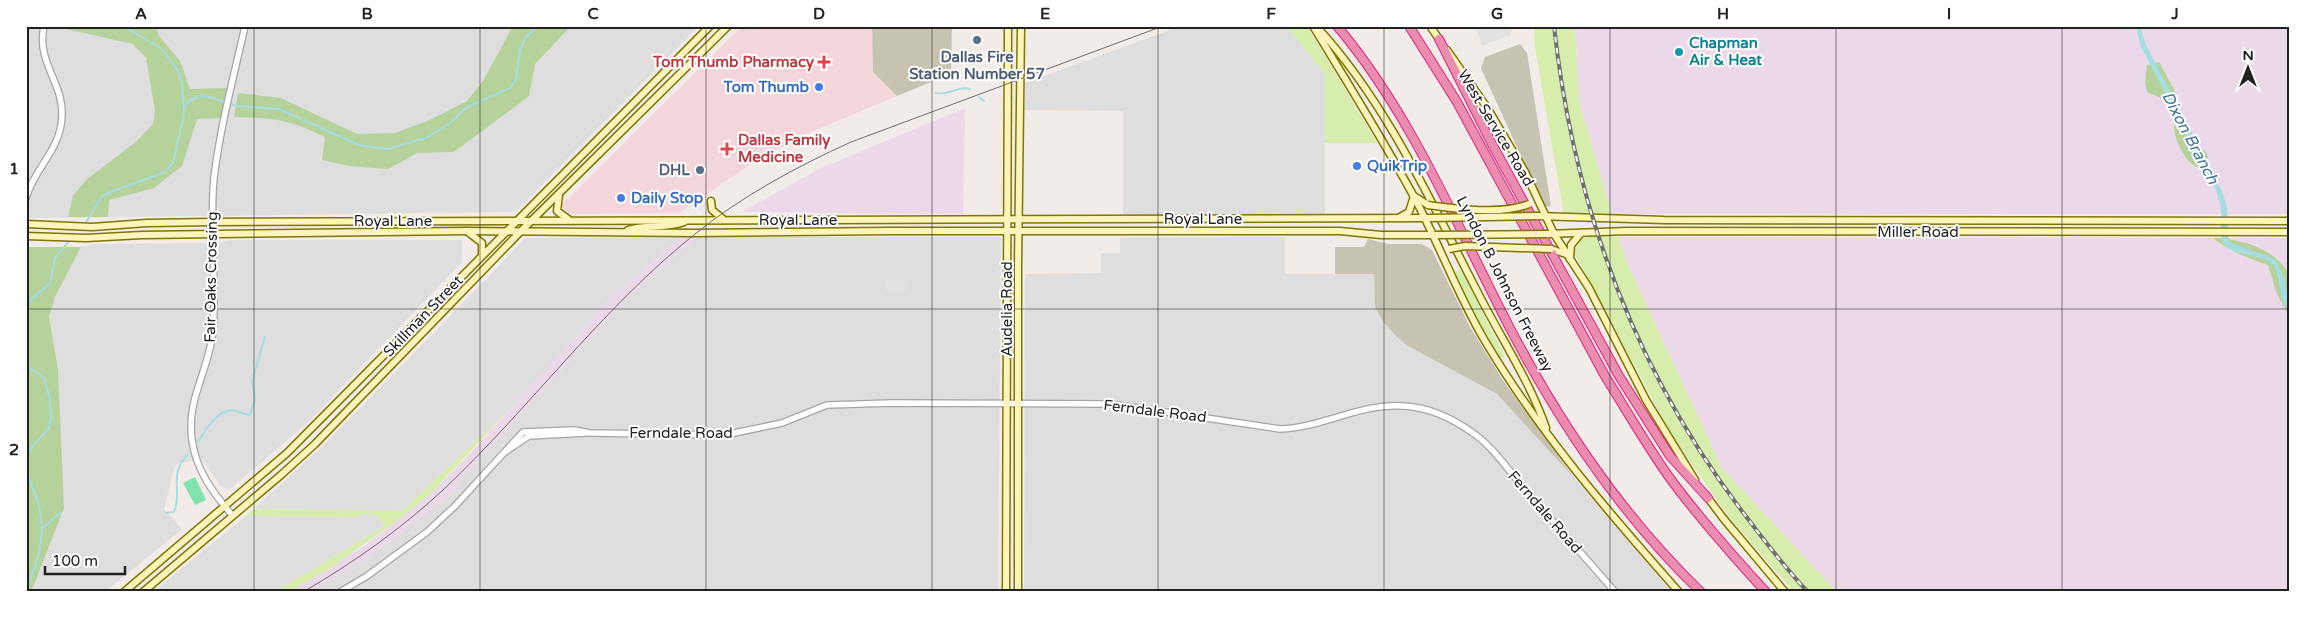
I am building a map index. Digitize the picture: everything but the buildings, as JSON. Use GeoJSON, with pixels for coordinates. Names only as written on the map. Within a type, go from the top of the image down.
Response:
{"type":"FeatureCollection","features":[{"type":"Feature","properties":{"kind":"highway","name":"Lyndon B Johnson Freeway"},"geometry":{"type":"LineString","coordinates":[[1337,26],[1365,62],[1396,111],[1454,214],[1513,334],[1562,417],[1594,466],[1639,523],[1700,592]]}},
{"type":"Feature","properties":{"kind":"highway"},"geometry":{"type":"LineString","coordinates":[[1409,26],[1457,102],[1604,376],[1671,480],[1719,542],[1766,592]]}},
{"type":"Feature","properties":{"kind":"highway"},"geometry":{"type":"LineString","coordinates":[[1440,39],[1492,144],[1619,376],[1670,456],[1708,498]]}},
{"type":"Feature","properties":{"kind":"main road","name":"Skillman Street"},"geometry":{"type":"LineString","coordinates":[[124,592],[306,434],[481,255],[710,26]]}},
{"type":"Feature","properties":{"kind":"main road","name":"Skillman Street"},"geometry":{"type":"LineString","coordinates":[[142,592],[315,444],[520,232],[728,26]]}},
{"type":"Feature","properties":{"kind":"main road","name":"Audelia Road"},"geometry":{"type":"LineString","coordinates":[[1006,592],[1008,26]]}},
{"type":"Feature","properties":{"kind":"main road","name":"Audelia Road"},"geometry":{"type":"LineString","coordinates":[[1018,592],[1020,26]]}},
{"type":"Feature","properties":{"kind":"main road"},"geometry":{"type":"LineString","coordinates":[[1315,26],[1427,218],[1462,302],[1485,342],[1549,436],[1618,522],[1679,592]]}},
{"type":"Feature","properties":{"kind":"main road"},"geometry":{"type":"LineString","coordinates":[[1315,26],[1357,78],[1420,177],[1478,294],[1531,393],[1549,436]]}},
{"type":"Feature","properties":{"kind":"main road","name":"West Service Road"},"geometry":{"type":"LineString","coordinates":[[1430,26],[1488,110],[1536,194],[1546,216],[1550,234],[1568,256],[1589,288],[1642,391],[1672,443],[1708,498],[1786,592]]}},
{"type":"Feature","properties":{"kind":"main road"},"geometry":{"type":"LineString","coordinates":[[1007,106],[1020,107]]}},
{"type":"Feature","properties":{"kind":"main road"},"geometry":{"type":"LineString","coordinates":[[559,194],[557,211],[569,220]]}},
{"type":"Feature","properties":{"kind":"main road"},"geometry":{"type":"LineString","coordinates":[[1414,196],[1428,205],[1507,209],[1529,204],[1536,194]]}},
{"type":"Feature","properties":{"kind":"main road"},"geometry":{"type":"LineString","coordinates":[[1396,218],[1409,212],[1414,196]]}},
{"type":"Feature","properties":{"kind":"main road"},"geometry":{"type":"LineString","coordinates":[[711,201],[712,210],[718,217],[738,220]]}},
{"type":"Feature","properties":{"kind":"main road","name":"Royal Lane"},"geometry":{"type":"LineString","coordinates":[[26,224],[107,227],[147,223],[517,220],[1333,220],[1537,216],[1570,218]]}},
{"type":"Feature","properties":{"kind":"main road","name":"Miller Road"},"geometry":{"type":"LineString","coordinates":[[1570,218],[2290,221]]}},
{"type":"Feature","properties":{"kind":"main road"},"geometry":{"type":"LineString","coordinates":[[622,232],[641,226],[670,226],[688,220]]}},
{"type":"Feature","properties":{"kind":"main road"},"geometry":{"type":"LineString","coordinates":[[1114,220],[1115,231]]}},
{"type":"Feature","properties":{"kind":"main road"},"geometry":{"type":"LineString","coordinates":[[1152,231],[1153,220]]}},
{"type":"Feature","properties":{"kind":"main road"},"geometry":{"type":"LineString","coordinates":[[1333,220],[1333,231]]}},
{"type":"Feature","properties":{"kind":"main road","name":"Royal Lane"},"geometry":{"type":"LineString","coordinates":[[26,236],[104,237],[467,231],[1008,230],[1333,231],[1435,236],[1550,234]]}},
{"type":"Feature","properties":{"kind":"main road"},"geometry":{"type":"LineString","coordinates":[[467,231],[482,243],[481,255]]}},
{"type":"Feature","properties":{"kind":"main road","name":"Miller Road"},"geometry":{"type":"LineString","coordinates":[[1550,234],[1627,231],[2290,232]]}},
{"type":"Feature","properties":{"kind":"main road"},"geometry":{"type":"LineString","coordinates":[[1442,257],[1449,249],[1465,246],[1551,249],[1568,256],[1571,245],[1581,233]]}},
{"type":"Feature","properties":{"kind":"street"},"geometry":{"type":"LineString","coordinates":[[26,198],[33,180],[56,145],[61,124],[60,96],[42,50],[44,26]]}},
{"type":"Feature","properties":{"kind":"street","name":"Fair Oaks Crossing"},"geometry":{"type":"LineString","coordinates":[[232,515],[210,488],[198,465],[190,426],[194,398],[212,340],[214,178],[245,26]]}},
{"type":"Feature","properties":{"kind":"street","name":"Ferndale Road"},"geometry":{"type":"LineString","coordinates":[[340,592],[367,576],[428,532],[505,452],[517,435],[533,433],[574,436],[590,433],[725,435],[782,424],[818,408],[842,403],[1123,404],[1280,429],[1301,427],[1377,407],[1403,406],[1424,409],[1453,420],[1486,444],[1615,592]]}},
{"type":"Feature","properties":{"kind":"shaded area"},"geometry":{"type":"Polygon","coordinates":[[[26,26],[699,26],[515,212],[26,218],[26,26]]]}},
{"type":"Feature","properties":{"kind":"shaded area"},"geometry":{"type":"Polygon","coordinates":[[[742,26],[872,26],[873,72],[897,96],[804,135],[751,164],[679,213],[569,214],[561,205],[742,26]]]}},
{"type":"Feature","properties":{"kind":"shaded area"},"geometry":{"type":"Polygon","coordinates":[[[872,26],[952,26],[951,74],[897,96],[873,72],[872,26]]]}},
{"type":"Feature","properties":{"kind":"shaded area"},"geometry":{"type":"Polygon","coordinates":[[[1181,26],[1286,26],[1325,74],[1325,215],[1123,215],[1123,111],[1025,110],[1025,83],[1181,26]]]}},
{"type":"Feature","properties":{"kind":"shaded area"},"geometry":{"type":"Polygon","coordinates":[[[1475,26],[1513,26],[1510,35],[1482,46],[1475,26]]]}},
{"type":"Feature","properties":{"kind":"shaded area"},"geometry":{"type":"Polygon","coordinates":[[[1575,26],[2290,26],[2290,211],[2287,214],[1612,214],[1579,101],[1575,26]]]}},
{"type":"Feature","properties":{"kind":"shaded area"},"geometry":{"type":"Polygon","coordinates":[[[1520,44],[1527,53],[1551,206],[1544,207],[1481,68],[1485,57],[1520,44]]]}},
{"type":"Feature","properties":{"kind":"shaded area"},"geometry":{"type":"Polygon","coordinates":[[[965,108],[963,214],[742,212],[821,168],[965,108]]]}},
{"type":"Feature","properties":{"kind":"shaded area"},"geometry":{"type":"Polygon","coordinates":[[[680,237],[607,302],[512,407],[402,511],[254,509],[322,447],[526,238],[680,237]]]}},
{"type":"Feature","properties":{"kind":"shaded area"},"geometry":{"type":"Polygon","coordinates":[[[680,237],[698,237],[630,295],[461,479],[453,492],[383,547],[338,576],[310,592],[289,592],[367,544],[430,494],[465,459],[607,302],[680,237]]]}},
{"type":"Feature","properties":{"kind":"shaded area"},"geometry":{"type":"Polygon","coordinates":[[[698,237],[1001,237],[998,592],[310,592],[383,547],[453,492],[461,479],[630,295],[698,237]]]}},
{"type":"Feature","properties":{"kind":"shaded area"},"geometry":{"type":"Polygon","coordinates":[[[1285,237],[1285,274],[1374,274],[1375,307],[1384,323],[1397,337],[1408,346],[1497,394],[1575,479],[1672,592],[1024,592],[1025,274],[1101,273],[1101,253],[1120,253],[1120,238],[1285,237]]]}},
{"type":"Feature","properties":{"kind":"shaded area"},"geometry":{"type":"Polygon","coordinates":[[[1619,237],[2290,238],[2290,592],[1837,592],[1722,468],[1627,263],[1619,237]]]}},
{"type":"Feature","properties":{"kind":"shaded area"},"geometry":{"type":"Polygon","coordinates":[[[1368,239],[1388,244],[1422,244],[1432,250],[1470,327],[1502,379],[1575,479],[1497,394],[1408,346],[1397,337],[1384,323],[1375,307],[1374,274],[1335,274],[1335,247],[1364,247],[1368,239]]]}},
{"type":"Feature","properties":{"kind":"shaded area"},"geometry":{"type":"Polygon","coordinates":[[[229,240],[462,240],[462,262],[307,423],[230,489],[221,487],[201,458],[175,465],[164,509],[182,529],[105,592],[31,592],[36,574],[58,370],[49,317],[55,297],[81,247],[95,244],[220,243],[229,240]]]}},
{"type":"Feature","properties":{"kind":"shaded area"},"geometry":{"type":"Polygon","coordinates":[[[885,280],[906,280],[906,291],[885,291],[885,280]]]}},
{"type":"Feature","properties":{"kind":"shaded area"},"geometry":{"type":"Polygon","coordinates":[[[366,512],[375,514],[386,525],[275,592],[153,592],[246,516],[357,517],[366,512]]]}},
{"type":"Feature","properties":{"kind":"green space"},"geometry":{"type":"Polygon","coordinates":[[[53,26],[156,26],[159,36],[180,61],[190,89],[228,88],[222,118],[197,119],[182,166],[154,188],[109,200],[108,217],[68,217],[73,196],[86,180],[137,141],[153,124],[155,110],[146,58],[133,44],[53,26]]]}},
{"type":"Feature","properties":{"kind":"green space"},"geometry":{"type":"Polygon","coordinates":[[[513,26],[571,26],[535,64],[529,96],[454,152],[417,153],[388,169],[349,166],[322,160],[325,137],[301,126],[260,118],[234,117],[238,93],[281,98],[357,134],[395,133],[432,119],[467,101],[483,81],[513,26]]]}},
{"type":"Feature","properties":{"kind":"green space"},"geometry":{"type":"Polygon","coordinates":[[[1286,26],[1307,26],[1377,143],[1325,143],[1325,74],[1286,26]]]}},
{"type":"Feature","properties":{"kind":"green space"},"geometry":{"type":"Polygon","coordinates":[[[1534,26],[1575,26],[1579,101],[1612,214],[1564,215],[1535,47],[1534,26]]]}},
{"type":"Feature","properties":{"kind":"green space"},"geometry":{"type":"Polygon","coordinates":[[[2159,62],[2174,89],[2180,112],[2174,114],[2166,101],[2147,92],[2145,83],[2147,65],[2159,62]]]}},
{"type":"Feature","properties":{"kind":"green space"},"geometry":{"type":"Polygon","coordinates":[[[2180,125],[2194,143],[2206,152],[2208,156],[2198,168],[2189,161],[2178,144],[2174,126],[2180,125]]]}},
{"type":"Feature","properties":{"kind":"green space"},"geometry":{"type":"Polygon","coordinates":[[[1594,236],[1619,237],[1627,263],[1722,468],[1837,592],[1794,592],[1728,516],[1671,434],[1575,254],[1577,246],[1581,241],[1594,236]]]}},
{"type":"Feature","properties":{"kind":"green space"},"geometry":{"type":"Polygon","coordinates":[[[2213,238],[2234,240],[2256,247],[2276,258],[2284,266],[2289,275],[2291,285],[2290,317],[2277,294],[2268,265],[2233,251],[2213,238]]]}},
{"type":"Feature","properties":{"kind":"green space"},"geometry":{"type":"Polygon","coordinates":[[[28,247],[81,247],[55,297],[49,317],[58,370],[64,508],[31,592],[26,592],[26,256],[28,247]]]}},
{"type":"Feature","properties":{"kind":"green space"},"geometry":{"type":"Polygon","coordinates":[[[1461,269],[1505,357],[1501,359],[1475,316],[1453,273],[1461,269]]]}},
{"type":"Feature","properties":{"kind":"green space"},"geometry":{"type":"Polygon","coordinates":[[[512,407],[430,494],[402,517],[329,569],[289,592],[275,592],[386,525],[376,516],[370,514],[357,517],[246,516],[254,509],[402,511],[512,407]]]}},
{"type":"Feature","properties":{"kind":"green space"},"geometry":{"type":"Polygon","coordinates":[[[195,477],[206,500],[195,505],[183,483],[195,477]]]}},
{"type":"Feature","properties":{"kind":"water","name":"Dixon Branch"},"geometry":{"type":"Polygon","coordinates":[[[2136,26],[2140,26],[2145,43],[2222,191],[2227,207],[2228,239],[2231,243],[2275,259],[2284,277],[2290,311],[2282,297],[2275,268],[2270,262],[2231,250],[2222,239],[2221,208],[2216,190],[2140,45],[2136,26]]]}},
{"type":"Feature","properties":{"kind":"waterway"},"geometry":{"type":"LineString","coordinates":[[85,224],[103,195],[165,172],[173,163],[184,114],[182,83],[177,69],[162,49],[123,26]]}},
{"type":"Feature","properties":{"kind":"waterway"},"geometry":{"type":"LineString","coordinates":[[184,108],[189,101],[199,96],[210,97],[236,106],[279,109],[359,145],[387,149],[426,138],[449,124],[467,107],[510,88],[516,79],[520,50],[525,38],[538,26]]}},
{"type":"Feature","properties":{"kind":"waterway"},"geometry":{"type":"LineString","coordinates":[[936,93],[940,94],[962,88],[970,89]]}},
{"type":"Feature","properties":{"kind":"waterway"},"geometry":{"type":"LineString","coordinates":[[979,97],[984,101]]}},
{"type":"Feature","properties":{"kind":"waterway"},"geometry":{"type":"LineString","coordinates":[[26,304],[50,283],[55,258],[70,240]]}},
{"type":"Feature","properties":{"kind":"waterway"},"geometry":{"type":"LineString","coordinates":[[198,442],[204,432],[221,413],[232,410],[250,415],[255,400],[252,381],[265,337]]}},
{"type":"Feature","properties":{"kind":"waterway"},"geometry":{"type":"LineString","coordinates":[[26,365],[44,378],[50,399],[51,418],[49,428],[26,454]]}},
{"type":"Feature","properties":{"kind":"waterway"},"geometry":{"type":"LineString","coordinates":[[166,513],[174,512],[177,497],[178,470],[187,455]]}},
{"type":"Feature","properties":{"kind":"waterway"},"geometry":{"type":"LineString","coordinates":[[26,473],[38,504],[42,532],[37,559],[26,590]]}},
{"type":"Feature","properties":{"kind":"waterway"},"geometry":{"type":"LineString","coordinates":[[44,527],[61,512]]}},
{"type":"Feature","properties":{"kind":"tram line"},"geometry":{"type":"LineString","coordinates":[[303,592],[376,545],[443,490],[475,459],[628,294],[695,234],[731,207],[790,172],[851,142],[1163,26]]}},
{"type":"Feature","properties":{"kind":"railway"},"geometry":{"type":"LineString","coordinates":[[1554,26],[1563,94],[1577,160],[1594,224],[1616,286],[1642,347],[1673,406],[1708,463],[1762,538],[1808,592]]}},
{"type":"Feature","properties":{"kind":"place","name":"Dallas Fire Station Number 57"},"geometry":{"type":"Point","coordinates":[977,40]}},
{"type":"Feature","properties":{"kind":"place","name":"Chapman Air & Heat"},"geometry":{"type":"Point","coordinates":[1679,52]}},
{"type":"Feature","properties":{"kind":"place","name":"Tom Thumb Pharmacy"},"geometry":{"type":"Point","coordinates":[824,62]}},
{"type":"Feature","properties":{"kind":"place","name":"Tom Thumb"},"geometry":{"type":"Point","coordinates":[819,87]}},
{"type":"Feature","properties":{"kind":"place","name":"Dallas Family Medicine"},"geometry":{"type":"Point","coordinates":[727,149]}},
{"type":"Feature","properties":{"kind":"place","name":"QuikTrip"},"geometry":{"type":"Point","coordinates":[1357,166]}},
{"type":"Feature","properties":{"kind":"place","name":"DHL"},"geometry":{"type":"Point","coordinates":[700,170]}},
{"type":"Feature","properties":{"kind":"place","name":"Daily Stop"},"geometry":{"type":"Point","coordinates":[621,198]}}]}
